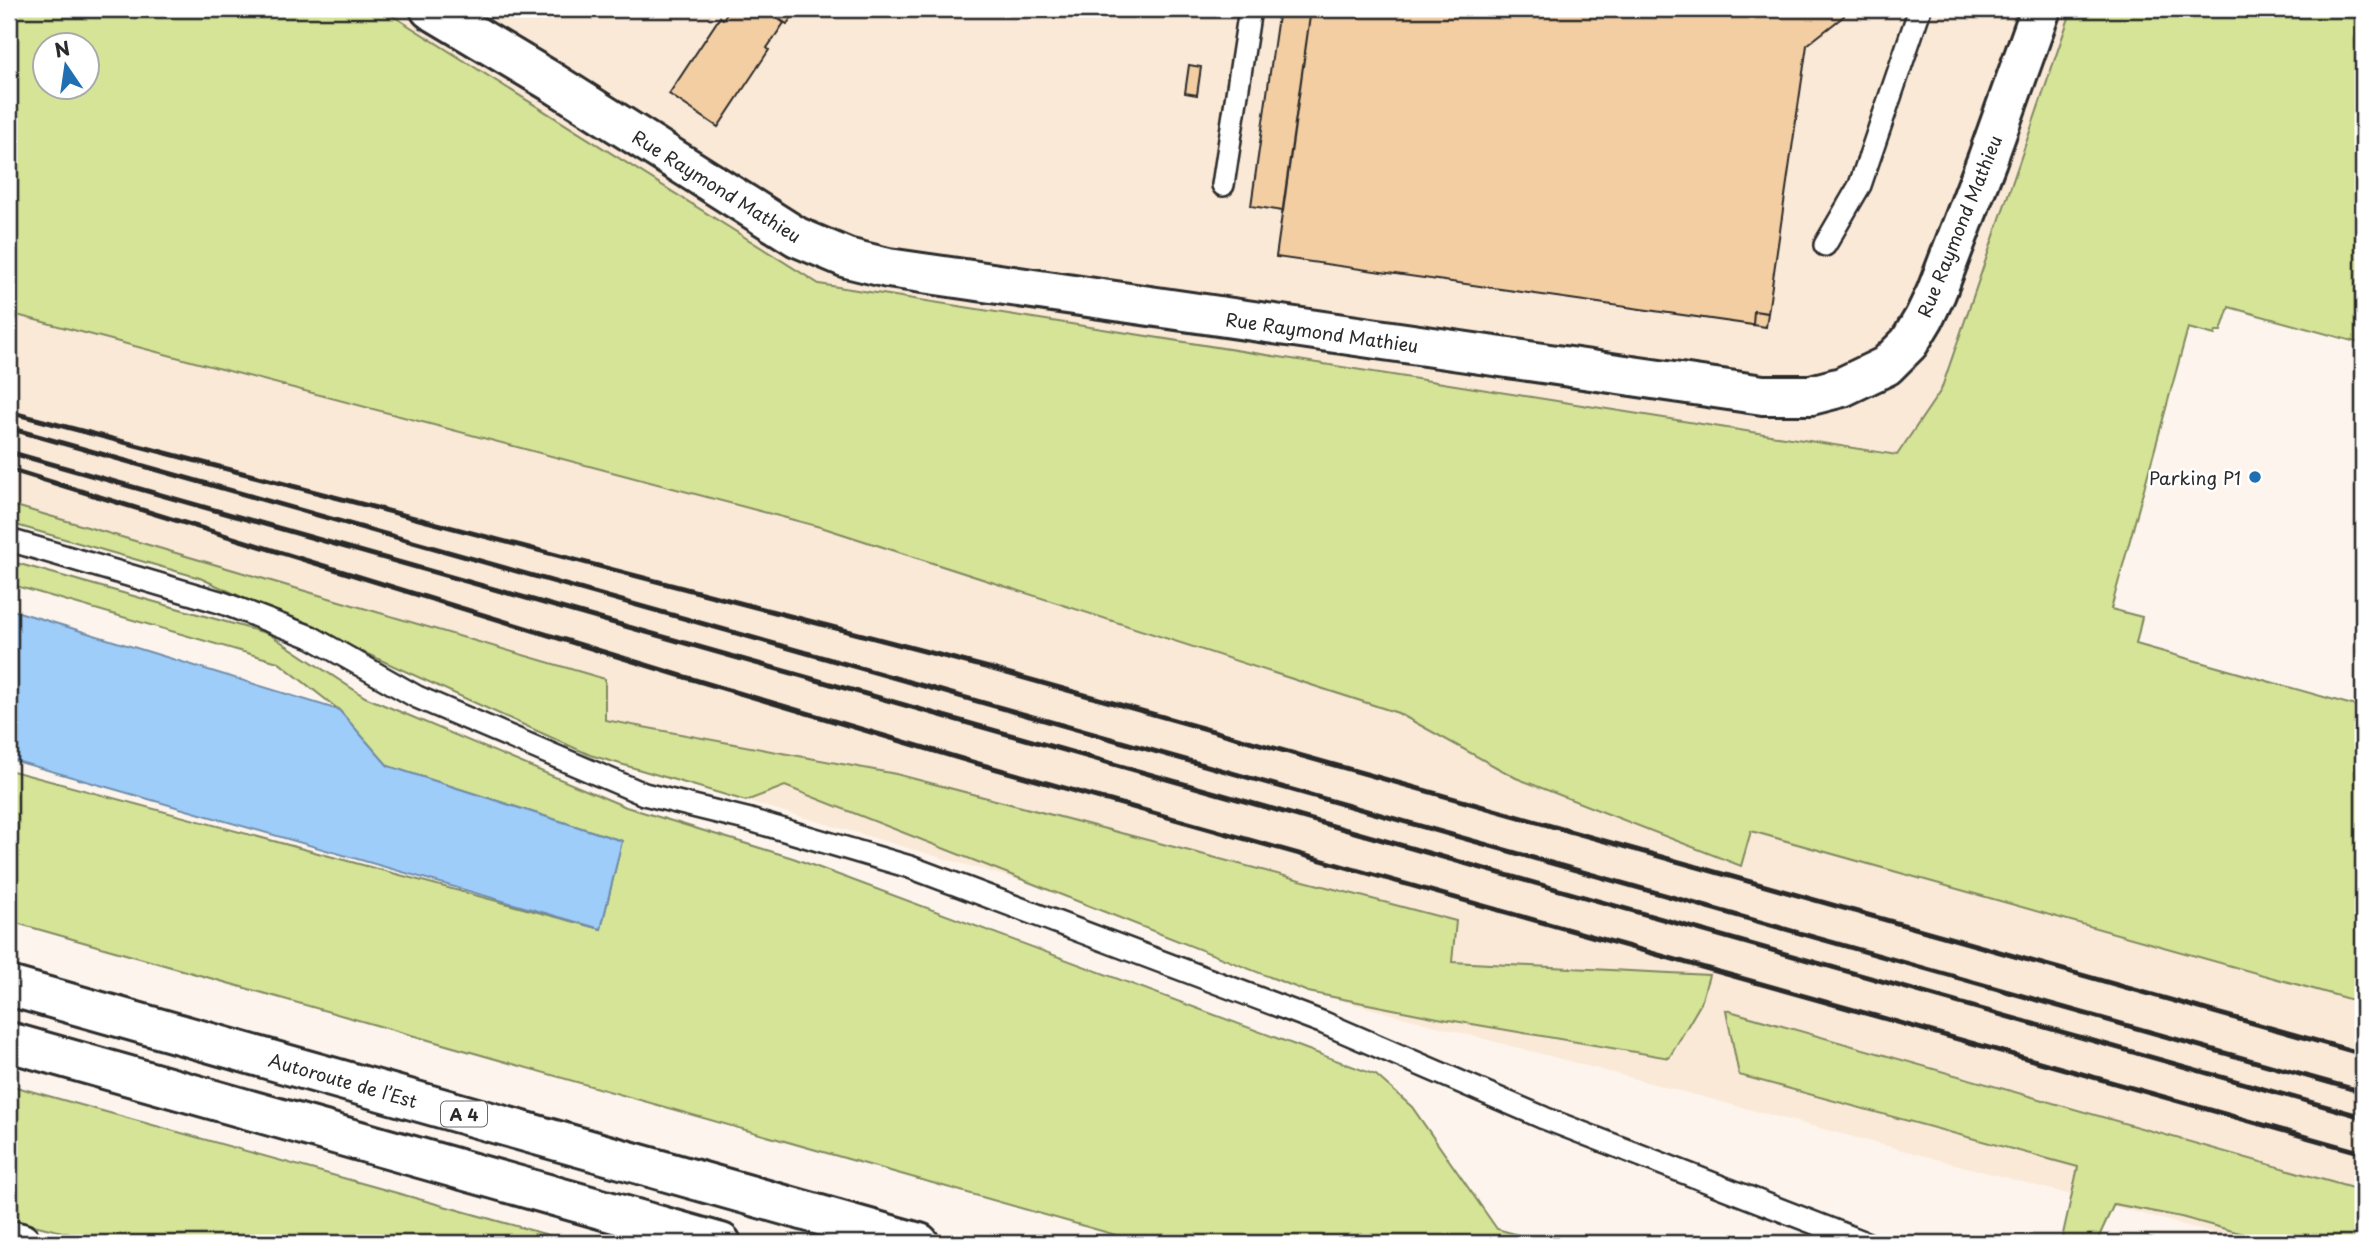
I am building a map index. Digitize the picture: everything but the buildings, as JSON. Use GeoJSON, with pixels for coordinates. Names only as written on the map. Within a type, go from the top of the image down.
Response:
{"type":"FeatureCollection","features":[{"type":"Feature","properties":{"kind":"main road","name":"Rue Raymond Mathieu"},"geometry":{"type":"LineString","coordinates":[[430,9],[552,82],[751,210],[797,237],[847,258],[902,270],[1763,395],[1811,395],[1842,387],[1886,366],[1909,343],[1924,318],[1964,221],[2041,9]]}},
{"type":"Feature","properties":{"kind":"main road","name":"Autoroute de l’Est"},"geometry":{"type":"LineString","coordinates":[[9,986],[919,1243]]}},
{"type":"Feature","properties":{"kind":"main road"},"geometry":{"type":"LineString","coordinates":[[9,1042],[721,1243]]}},
{"type":"Feature","properties":{"kind":"main road"},"geometry":{"type":"LineString","coordinates":[[9,1240],[21,1243]]}},
{"type":"Feature","properties":{"kind":"lane"},"geometry":{"type":"LineString","coordinates":[[1223,185],[1250,9]]}},
{"type":"Feature","properties":{"kind":"lane"},"geometry":{"type":"LineString","coordinates":[[1825,245],[1860,185],[1920,9]]}},
{"type":"Feature","properties":{"kind":"lane"},"geometry":{"type":"LineString","coordinates":[[9,540],[223,603],[311,637],[417,697],[644,794],[750,820],[910,867],[1324,1023],[1544,1118],[1866,1243]]}},
{"type":"Feature","properties":{"kind":"shaded area"},"geometry":{"type":"Polygon","coordinates":[[[382,9],[2072,9],[1941,390],[1897,455],[819,284],[382,9]]]}},
{"type":"Feature","properties":{"kind":"shaded area"},"geometry":{"type":"Polygon","coordinates":[[[9,237],[2363,870],[2363,1243],[2251,1243],[1308,992],[1024,882],[590,755],[200,578],[9,523],[9,237]]]}},
{"type":"Feature","properties":{"kind":"green space"},"geometry":{"type":"Polygon","coordinates":[[[9,9],[382,9],[819,284],[1897,455],[1941,390],[2072,9],[2363,9],[2363,344],[2229,307],[2221,331],[2216,331],[2215,335],[2188,328],[2111,609],[2142,617],[2136,644],[2363,708],[2363,1003],[1751,831],[1741,866],[1516,778],[1398,713],[824,528],[9,313],[9,9]]]}},
{"type":"Feature","properties":{"kind":"green space"},"geometry":{"type":"Polygon","coordinates":[[[9,504],[605,679],[605,720],[896,774],[1456,921],[1452,962],[1709,975],[1701,1003],[1669,1058],[1443,1019],[1308,992],[785,786],[746,801],[590,755],[200,578],[9,523],[9,504]]]}},
{"type":"Feature","properties":{"kind":"green space"},"geometry":{"type":"Polygon","coordinates":[[[9,561],[269,634],[365,697],[626,807],[793,858],[1376,1075],[1412,1107],[1497,1229],[1547,1243],[1144,1243],[9,921],[9,770],[601,929],[622,841],[388,766],[339,710],[278,662],[9,584],[9,561]]]}},
{"type":"Feature","properties":{"kind":"green space"},"geometry":{"type":"Polygon","coordinates":[[[1726,1010],[2363,1191],[2363,1243],[2277,1243],[2181,1217],[2114,1204],[2096,1243],[2061,1243],[2078,1167],[1739,1075],[1726,1010]]]}},
{"type":"Feature","properties":{"kind":"green space"},"geometry":{"type":"Polygon","coordinates":[[[9,1085],[577,1243],[107,1243],[9,1219],[9,1085]]]}},
{"type":"Feature","properties":{"kind":"water"},"geometry":{"type":"Polygon","coordinates":[[[9,609],[339,710],[388,766],[622,841],[601,929],[9,759],[9,609]]]}},
{"type":"Feature","properties":{"kind":"railway"},"geometry":{"type":"LineString","coordinates":[[9,412],[989,668],[2363,1054]]}},
{"type":"Feature","properties":{"kind":"railway"},"geometry":{"type":"LineString","coordinates":[[9,428],[2363,1092]]}},
{"type":"Feature","properties":{"kind":"railway"},"geometry":{"type":"LineString","coordinates":[[9,452],[2363,1117]]}},
{"type":"Feature","properties":{"kind":"railway"},"geometry":{"type":"LineString","coordinates":[[9,469],[685,677],[972,762],[2363,1153]]}},
{"type":"Feature","properties":{"kind":"place","name":"Parking P1"},"geometry":{"type":"Point","coordinates":[2255,477]}}]}
